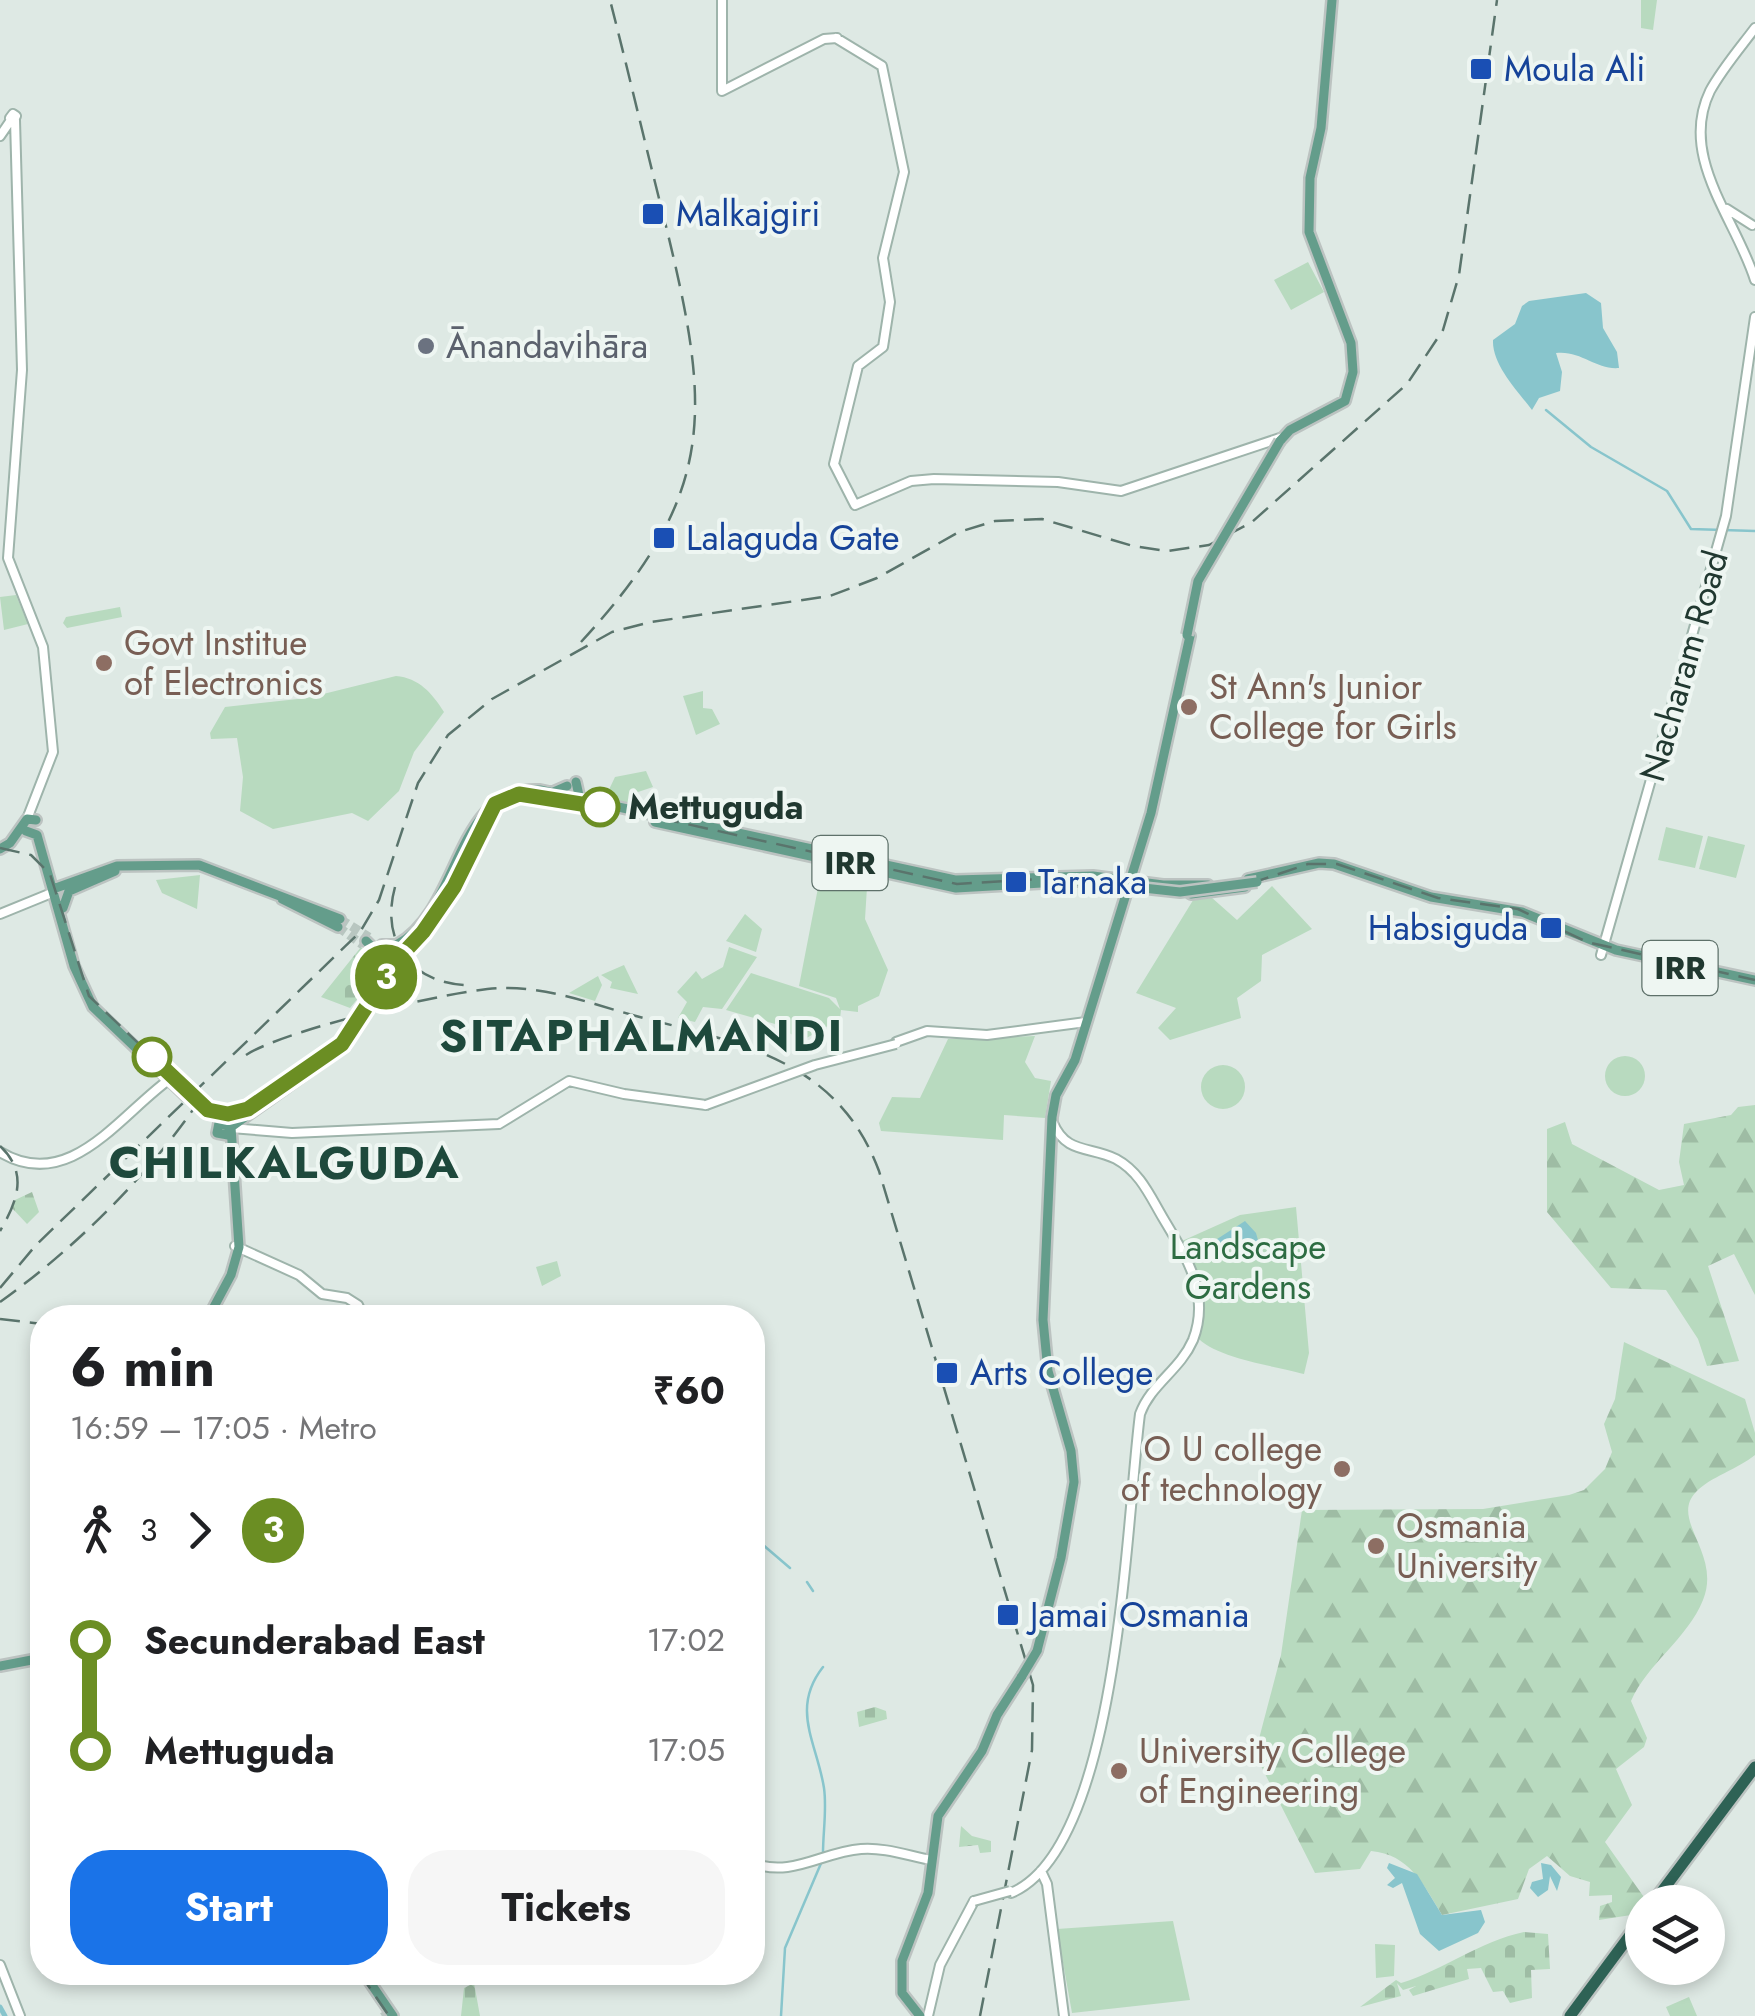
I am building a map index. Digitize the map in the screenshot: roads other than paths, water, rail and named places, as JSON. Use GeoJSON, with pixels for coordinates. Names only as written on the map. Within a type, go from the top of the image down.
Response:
{"type":"FeatureCollection","features":[{"type":"Feature","properties":{"kind":"highway"},"geometry":{"type":"LineString","coordinates":[[1669,1885],[1755,1770]]}},
{"type":"Feature","properties":{"kind":"highway"},"geometry":{"type":"LineString","coordinates":[[1572,2016],[1625,1945]]}},
{"type":"Feature","properties":{"kind":"main road"},"geometry":{"type":"LineString","coordinates":[[723,0],[722,90],[812,45],[836,38],[881,63],[904,168],[883,258],[890,302],[883,347],[857,369],[834,464],[855,505],[898,486],[934,479],[1058,482],[1122,491],[1286,437]]}},
{"type":"Feature","properties":{"kind":"main road"},"geometry":{"type":"LineString","coordinates":[[1059,1563],[1072,1468],[1041,1347],[1052,1094],[1072,1058],[1084,1024],[1159,771],[1198,582],[1286,437],[1302,424],[1345,402],[1354,372],[1350,338],[1312,240],[1311,213],[1334,0]]}},
{"type":"Feature","properties":{"kind":"main road"},"geometry":{"type":"LineString","coordinates":[[1755,32],[1720,80],[1704,118],[1706,161],[1755,280]]}},
{"type":"Feature","properties":{"kind":"main road"},"geometry":{"type":"LineString","coordinates":[[1755,32],[1712,87],[1701,126],[1706,170],[1755,268]]}},
{"type":"Feature","properties":{"kind":"main road"},"geometry":{"type":"LineString","coordinates":[[0,136],[13,120],[22,370],[9,551],[11,572],[48,658],[56,756],[33,820],[0,851]]}},
{"type":"Feature","properties":{"kind":"main road"},"geometry":{"type":"LineString","coordinates":[[1727,209],[1754,227]]}},
{"type":"Feature","properties":{"kind":"main road"},"geometry":{"type":"LineString","coordinates":[[1736,232],[1754,227]]}},
{"type":"Feature","properties":{"kind":"main road","name":"Nacharam Road"},"geometry":{"type":"LineString","coordinates":[[1725,529],[1755,317]]}},
{"type":"Feature","properties":{"kind":"main road","name":"Nacharam Road"},"geometry":{"type":"LineString","coordinates":[[1605,947],[1725,529],[1755,336]]}},
{"type":"Feature","properties":{"kind":"main road"},"geometry":{"type":"LineString","coordinates":[[26,832],[53,757],[45,657],[30,612]]}},
{"type":"Feature","properties":{"kind":"main road"},"geometry":{"type":"LineString","coordinates":[[551,793],[572,784],[580,800]]}},
{"type":"Feature","properties":{"kind":"main road","name":"IRR"},"geometry":{"type":"LineString","coordinates":[[457,873],[492,802],[517,791],[551,793],[707,830]]}},
{"type":"Feature","properties":{"kind":"main road","name":"IRR"},"geometry":{"type":"LineString","coordinates":[[390,954],[440,902],[491,807],[519,794],[925,878],[1064,879],[1180,890],[1312,869],[1355,874],[1437,901],[1514,914],[1605,947]]}},
{"type":"Feature","properties":{"kind":"main road"},"geometry":{"type":"LineString","coordinates":[[33,820],[52,870],[77,974],[93,1007],[176,1083]]}},
{"type":"Feature","properties":{"kind":"main road"},"geometry":{"type":"LineString","coordinates":[[0,851],[26,832],[33,830],[37,834],[82,978],[95,1003],[176,1083]]}},
{"type":"Feature","properties":{"kind":"main road"},"geometry":{"type":"LineString","coordinates":[[52,870],[61,878],[77,878],[117,866],[161,870]]}},
{"type":"Feature","properties":{"kind":"main road"},"geometry":{"type":"LineString","coordinates":[[0,913],[115,871],[205,866],[339,923]]}},
{"type":"Feature","properties":{"kind":"main road"},"geometry":{"type":"LineString","coordinates":[[56,893],[115,871]]}},
{"type":"Feature","properties":{"kind":"main road"},"geometry":{"type":"LineString","coordinates":[[56,893],[77,878]]}},
{"type":"Feature","properties":{"kind":"main road"},"geometry":{"type":"LineString","coordinates":[[1064,879],[1200,894],[1261,880]]}},
{"type":"Feature","properties":{"kind":"main road","name":"IRR"},"geometry":{"type":"LineString","coordinates":[[1437,901],[1522,912],[1605,947],[1755,982]]}},
{"type":"Feature","properties":{"kind":"main road"},"geometry":{"type":"LineString","coordinates":[[224,1139],[338,1046],[390,954],[366,941]]}},
{"type":"Feature","properties":{"kind":"main road"},"geometry":{"type":"LineString","coordinates":[[224,1139],[270,1133],[499,1124],[569,1081],[702,1104],[816,1064],[927,1034],[978,1039],[1084,1024]]}},
{"type":"Feature","properties":{"kind":"main road"},"geometry":{"type":"LineString","coordinates":[[0,1150],[34,1166],[87,1150],[176,1083]]}},
{"type":"Feature","properties":{"kind":"main road"},"geometry":{"type":"LineString","coordinates":[[202,1107],[224,1139],[237,1247],[212,1305]]}},
{"type":"Feature","properties":{"kind":"main road"},"geometry":{"type":"LineString","coordinates":[[929,2016],[940,1965],[975,1902],[1022,1887],[1040,1876],[1070,1826],[1106,1702],[1140,1414],[1148,1395],[1179,1363],[1192,1340],[1199,1300],[1189,1262],[1138,1177],[1114,1158],[1073,1147],[1059,1134],[1051,1116]]}},
{"type":"Feature","properties":{"kind":"main road"},"geometry":{"type":"LineString","coordinates":[[917,2015],[902,1993],[902,1958],[928,1890],[938,1816],[1038,1648],[1072,1501],[1074,1468],[1044,1346],[1051,1116]]}},
{"type":"Feature","properties":{"kind":"main road"},"geometry":{"type":"LineString","coordinates":[[1050,1140],[1059,1134]]}},
{"type":"Feature","properties":{"kind":"main road"},"geometry":{"type":"LineString","coordinates":[[237,1247],[299,1275],[322,1294],[347,1298],[358,1305]]}},
{"type":"Feature","properties":{"kind":"main road"},"geometry":{"type":"LineString","coordinates":[[0,1664],[30,1659]]}},
{"type":"Feature","properties":{"kind":"main road"},"geometry":{"type":"LineString","coordinates":[[765,1866],[816,1862],[866,1848],[932,1860]]}},
{"type":"Feature","properties":{"kind":"main road"},"geometry":{"type":"LineString","coordinates":[[1040,1876],[1063,2016]]}},
{"type":"Feature","properties":{"kind":"main road"},"geometry":{"type":"LineString","coordinates":[[917,2015],[900,1994],[900,1960],[928,1890]]}},
{"type":"Feature","properties":{"kind":"main road"},"geometry":{"type":"LineString","coordinates":[[0,1965],[20,2016]]}},
{"type":"Feature","properties":{"kind":"main road"},"geometry":{"type":"LineString","coordinates":[[370,1985],[389,2014]]}},
{"type":"Feature","properties":{"kind":"water"},"geometry":{"type":"Polygon","coordinates":[[[1586,293],[1601,303],[1603,328],[1617,352],[1619,368],[1556,353],[1562,372],[1560,391],[1539,398],[1532,410],[1501,368],[1493,340],[1515,324],[1522,306],[1529,301],[1586,293]]]}},
{"type":"Feature","properties":{"kind":"water"},"geometry":{"type":"Polygon","coordinates":[[[1245,1221],[1256,1233],[1263,1258],[1214,1241],[1245,1221]]]}},
{"type":"Feature","properties":{"kind":"water"},"geometry":{"type":"Polygon","coordinates":[[[1389,1863],[1417,1874],[1442,1915],[1481,1910],[1485,1922],[1478,1933],[1439,1951],[1420,1934],[1402,1883],[1393,1888],[1387,1885],[1395,1878],[1387,1868],[1389,1863]]]}},
{"type":"Feature","properties":{"kind":"water"},"geometry":{"type":"Polygon","coordinates":[[[1541,1863],[1551,1865],[1561,1877],[1557,1891],[1550,1876],[1548,1890],[1538,1897],[1530,1888],[1532,1882],[1543,1879],[1541,1863]]]}},
{"type":"Feature","properties":{"kind":"waterway"},"geometry":{"type":"LineString","coordinates":[[1546,410],[1591,447],[1667,491],[1691,529],[1755,531]]}},
{"type":"Feature","properties":{"kind":"waterway"},"geometry":{"type":"LineString","coordinates":[[765,1547],[790,1568]]}},
{"type":"Feature","properties":{"kind":"waterway"},"geometry":{"type":"LineString","coordinates":[[807,1582],[813,1591]]}},
{"type":"Feature","properties":{"kind":"waterway"},"geometry":{"type":"LineString","coordinates":[[823,1667],[813,1682],[807,1712],[824,1788],[823,1853]]}},
{"type":"Feature","properties":{"kind":"waterway"},"geometry":{"type":"LineString","coordinates":[[781,2016],[785,1948],[822,1861]]}},
{"type":"Feature","properties":{"kind":"waterway"},"geometry":{"type":"LineString","coordinates":[[0,2007],[5,2016]]}},
{"type":"Feature","properties":{"kind":"tunnel"},"geometry":{"type":"LineString","coordinates":[[340,919],[369,937]]}},
{"type":"Feature","properties":{"kind":"tunnel"},"geometry":{"type":"LineString","coordinates":[[338,927],[363,945]]}},
{"type":"Feature","properties":{"kind":"tunnel"},"geometry":{"type":"LineString","coordinates":[[186,1096],[200,1108]]}},
{"type":"Feature","properties":{"kind":"tunnel"},"geometry":{"type":"LineString","coordinates":[[384,2011],[387,2016]]}},
{"type":"Feature","properties":{"kind":"railway"},"geometry":{"type":"LineString","coordinates":[[581,642],[626,589],[659,540],[680,493],[692,446],[695,398],[691,346],[680,288],[610,0]]}},
{"type":"Feature","properties":{"kind":"railway"},"geometry":{"type":"LineString","coordinates":[[0,1288],[36,1245],[360,932],[379,900],[418,783],[448,735],[492,699],[612,632],[651,622],[830,596],[877,578],[959,532],[995,521],[1042,519],[1133,546],[1167,551],[1209,545],[1252,522],[1407,384],[1443,330],[1459,275],[1497,0]]}},
{"type":"Feature","properties":{"kind":"railway"},"geometry":{"type":"LineString","coordinates":[[0,848],[31,855],[50,874],[89,996],[205,1107],[225,1113],[248,1108],[340,1042],[395,960],[452,886],[486,811],[519,792],[601,805],[957,884],[1058,878],[1161,894],[1197,893],[1234,889],[1308,864],[1337,864],[1438,898],[1518,909],[1587,942],[1755,980]]}},
{"type":"Feature","properties":{"kind":"railway"},"geometry":{"type":"LineString","coordinates":[[395,887],[392,925],[404,955],[430,976],[466,985]]}},
{"type":"Feature","properties":{"kind":"railway"},"geometry":{"type":"LineString","coordinates":[[246,1055],[295,1034],[410,1003],[479,990],[536,990],[711,1036],[780,1061],[811,1079],[838,1103],[861,1133],[879,1171],[1033,1685],[1032,1750],[980,2016]]}},
{"type":"Feature","properties":{"kind":"railway"},"geometry":{"type":"LineString","coordinates":[[0,1302],[107,1211],[155,1159],[197,1104]]}},
{"type":"Feature","properties":{"kind":"railway"},"geometry":{"type":"LineString","coordinates":[[0,1146],[9,1156],[17,1177],[15,1198],[0,1231]]}},
{"type":"Feature","properties":{"kind":"railway"},"geometry":{"type":"LineString","coordinates":[[0,1319],[30,1323]]}},
{"type":"Feature","properties":{"kind":"railway"},"geometry":{"type":"LineString","coordinates":[[368,1985],[389,2016]]}},
{"type":"Feature","properties":{"kind":"metro line","name":"3"},"geometry":{"type":"LineString","coordinates":[[152,1057],[208,1110],[228,1114],[248,1109],[342,1044],[396,961],[423,932],[454,887],[495,804],[519,794],[600,807]]}},
{"type":"Feature","properties":{"kind":"place","name":"Moula Ali"},"geometry":{"type":"Point","coordinates":[1481,69]}},
{"type":"Feature","properties":{"kind":"place","name":"Malkajgiri"},"geometry":{"type":"Point","coordinates":[653,214]}},
{"type":"Feature","properties":{"kind":"place","name":"Ānandavihāra"},"geometry":{"type":"Point","coordinates":[426,346]}},
{"type":"Feature","properties":{"kind":"place","name":"Lalaguda Gate"},"geometry":{"type":"Point","coordinates":[664,538]}},
{"type":"Feature","properties":{"kind":"place","name":"Govt Institue of Electronics"},"geometry":{"type":"Point","coordinates":[104,663]}},
{"type":"Feature","properties":{"kind":"place","name":"St Ann's Junior College for Girls"},"geometry":{"type":"Point","coordinates":[1189,707]}},
{"type":"Feature","properties":{"kind":"place","name":"Mettuguda"},"geometry":{"type":"Point","coordinates":[600,807]}},
{"type":"Feature","properties":{"kind":"place","name":"Tarnaka"},"geometry":{"type":"Point","coordinates":[1016,882]}},
{"type":"Feature","properties":{"kind":"place","name":"Habsiguda"},"geometry":{"type":"Point","coordinates":[1551,928]}},
{"type":"Feature","properties":{"kind":"place","name":"Arts College"},"geometry":{"type":"Point","coordinates":[947,1373]}},
{"type":"Feature","properties":{"kind":"place","name":"O U college of technology"},"geometry":{"type":"Point","coordinates":[1342,1469]}},
{"type":"Feature","properties":{"kind":"place","name":"Osmania University"},"geometry":{"type":"Point","coordinates":[1376,1546]}},
{"type":"Feature","properties":{"kind":"place","name":"Jamai Osmania"},"geometry":{"type":"Point","coordinates":[1008,1615]}},
{"type":"Feature","properties":{"kind":"place","name":"University College of Engineering"},"geometry":{"type":"Point","coordinates":[1119,1771]}},
{"type":"Feature","properties":{"kind":"district","name":"SITAPHALMANDI"},"geometry":{"type":"Point","coordinates":[642,1035]}},
{"type":"Feature","properties":{"kind":"district","name":"CHILKALGUDA"},"geometry":{"type":"Point","coordinates":[285,1162]}},
{"type":"Feature","properties":{"kind":"park label","name":"Landscape Gardens"},"geometry":{"type":"Point","coordinates":[1248,1267]}}]}
